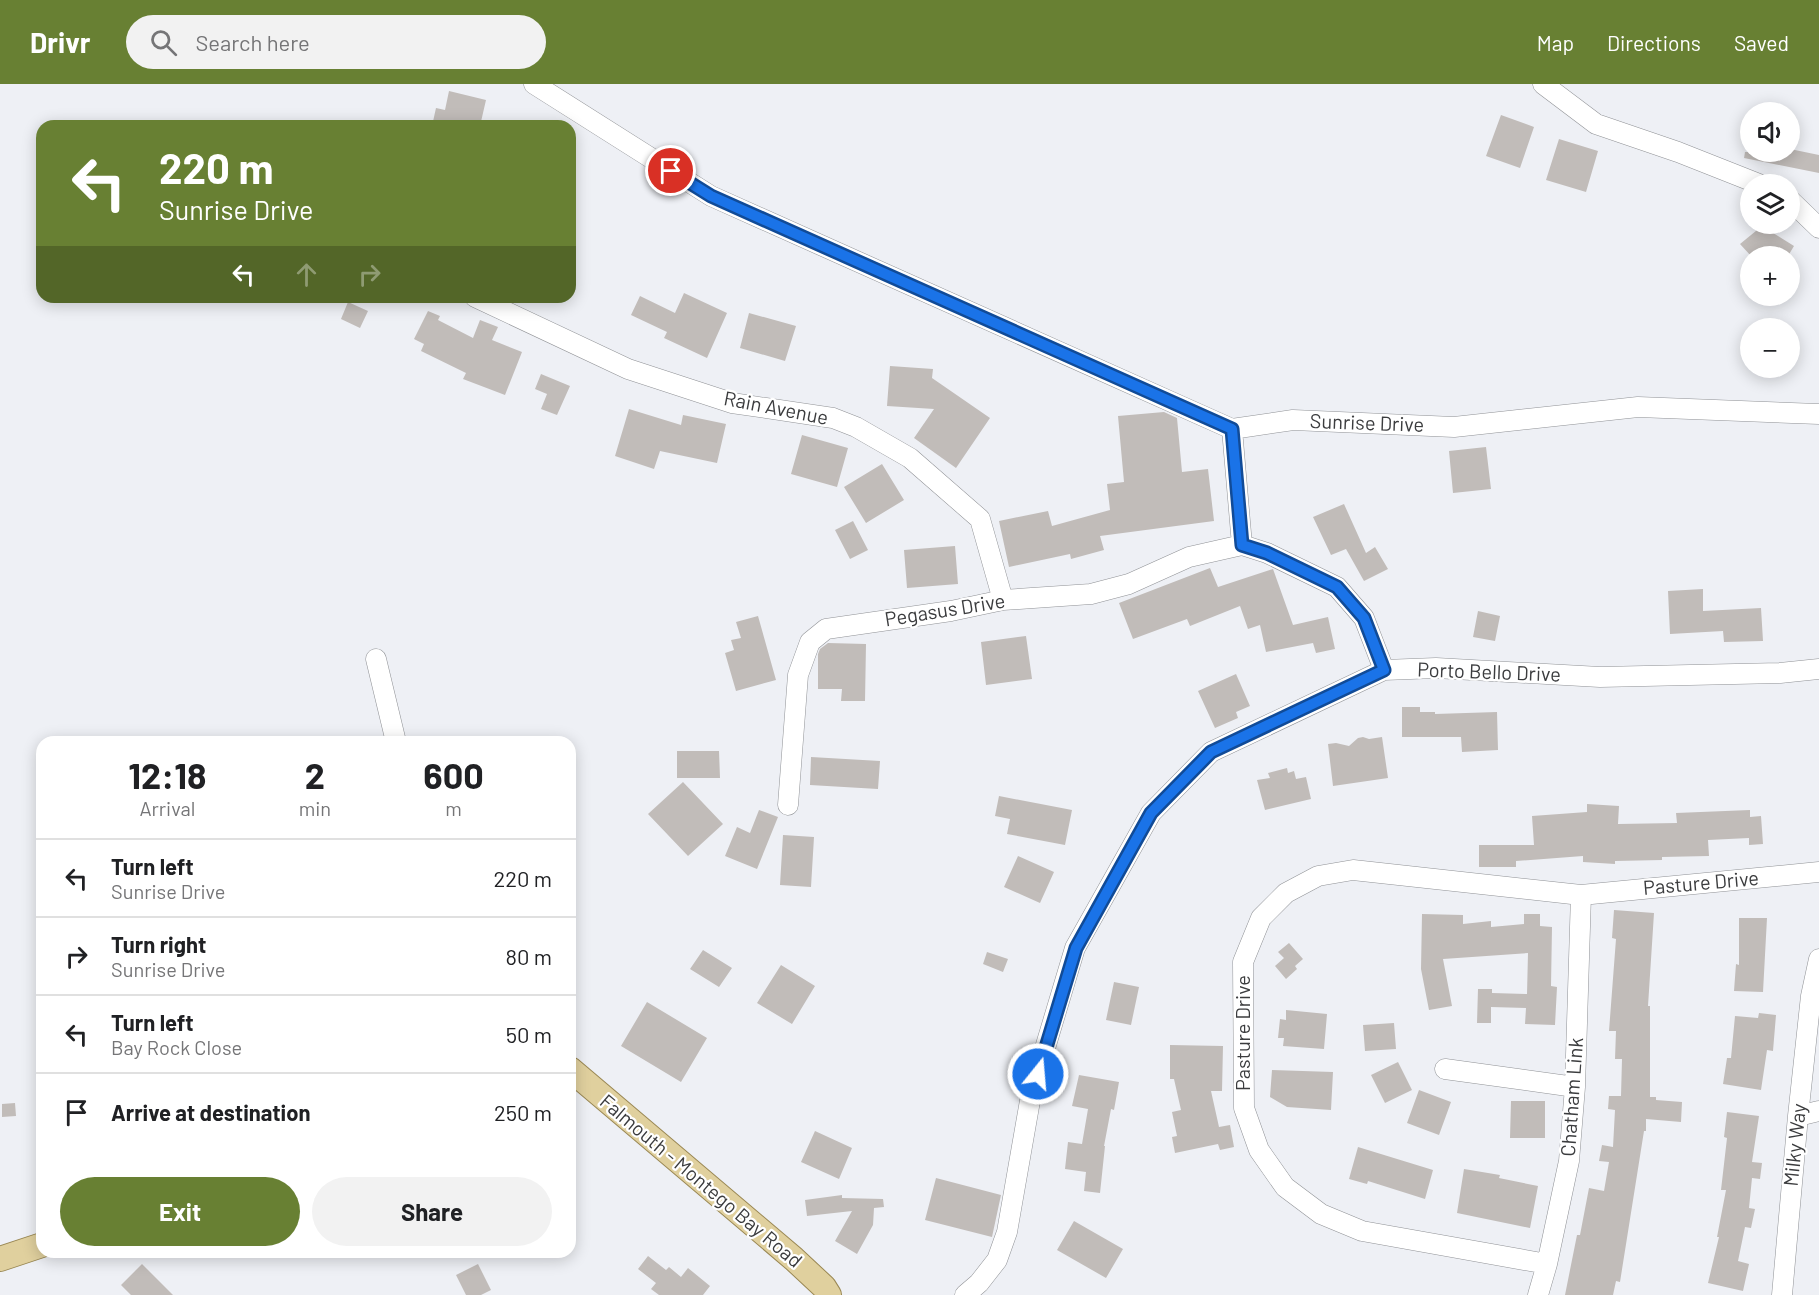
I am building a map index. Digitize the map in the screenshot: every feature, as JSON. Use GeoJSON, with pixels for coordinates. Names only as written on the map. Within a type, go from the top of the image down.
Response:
{"type":"FeatureCollection","features":[{"type":"Feature","properties":{"kind":"main road","name":"Falmouth - Montego Bay Road"},"geometry":{"type":"LineString","coordinates":[[576,1074],[794,1259],[824,1287],[829,1295]]}},
{"type":"Feature","properties":{"kind":"main road"},"geometry":{"type":"LineString","coordinates":[[0,1259],[36,1247]]}},
{"type":"Feature","properties":{"kind":"street"},"geometry":{"type":"LineString","coordinates":[[534,84],[711,196],[1232,429],[1242,545],[1267,553],[1337,587],[1364,618],[1384,670]]}},
{"type":"Feature","properties":{"kind":"street"},"geometry":{"type":"LineString","coordinates":[[1544,84],[1596,124],[1740,176]]}},
{"type":"Feature","properties":{"kind":"street"},"geometry":{"type":"LineString","coordinates":[[1800,209],[1818,226]]}},
{"type":"Feature","properties":{"kind":"street","name":"Rain Avenue"},"geometry":{"type":"LineString","coordinates":[[488,303],[628,369],[732,403],[833,418],[856,427],[910,458],[980,519],[1003,600]]}},
{"type":"Feature","properties":{"kind":"street","name":"Sunrise Drive"},"geometry":{"type":"LineString","coordinates":[[1232,429],[1293,420],[1454,427],[1638,407],[1819,414]]}},
{"type":"Feature","properties":{"kind":"street","name":"Pegasus Drive"},"geometry":{"type":"LineString","coordinates":[[788,805],[798,675],[810,642],[826,629],[951,611],[1003,600],[1091,594],[1130,584],[1189,557],[1242,545]]}},
{"type":"Feature","properties":{"kind":"street"},"geometry":{"type":"LineString","coordinates":[[376,659],[395,736]]}},
{"type":"Feature","properties":{"kind":"street","name":"Porto Bello Drive"},"geometry":{"type":"LineString","coordinates":[[965,1295],[979,1283],[997,1260],[1007,1232],[1031,1095],[1076,948],[1151,813],[1211,752],[1384,670],[1436,668],[1600,678],[1780,673],[1819,669]]}},
{"type":"Feature","properties":{"kind":"street","name":"Pasture Drive"},"geometry":{"type":"LineString","coordinates":[[1547,1264],[1362,1231],[1321,1214],[1285,1187],[1259,1150],[1244,1108],[1243,962],[1261,918],[1286,893],[1318,876],[1353,870],[1581,895],[1819,872]]}},
{"type":"Feature","properties":{"kind":"street","name":"Chatham Link"},"geometry":{"type":"LineString","coordinates":[[1538,1295],[1569,1161],[1575,1087],[1581,895]]}},
{"type":"Feature","properties":{"kind":"street","name":"Milky Way"},"geometry":{"type":"LineString","coordinates":[[1782,1295],[1811,996],[1819,959]]}},
{"type":"Feature","properties":{"kind":"street"},"geometry":{"type":"LineString","coordinates":[[1445,1069],[1575,1087]]}},
{"type":"Feature","properties":{"kind":"street"},"geometry":{"type":"LineString","coordinates":[[1798,1116],[1819,1112]]}},
{"type":"Feature","properties":{"kind":"building"},"geometry":{"type":"Polygon","coordinates":[[[449,91],[486,100],[481,120],[433,120],[436,108],[445,110],[449,91]]]}},
{"type":"Feature","properties":{"kind":"building"},"geometry":{"type":"Polygon","coordinates":[[[1501,115],[1534,127],[1520,168],[1486,156],[1501,115]]]}},
{"type":"Feature","properties":{"kind":"building"},"geometry":{"type":"Polygon","coordinates":[[[1559,139],[1598,151],[1586,192],[1546,180],[1559,139]]]}},
{"type":"Feature","properties":{"kind":"building"},"geometry":{"type":"Polygon","coordinates":[[[1800,151],[1819,155],[1819,173],[1764,162],[1800,162],[1800,151]]]}},
{"type":"Feature","properties":{"kind":"building"},"geometry":{"type":"Polygon","coordinates":[[[1752,234],[1775,234],[1794,246],[1742,246],[1740,244],[1752,234]]]}},
{"type":"Feature","properties":{"kind":"building"},"geometry":{"type":"Polygon","coordinates":[[[684,293],[727,313],[707,358],[664,338],[667,332],[631,315],[640,296],[675,313],[684,293]]]}},
{"type":"Feature","properties":{"kind":"building"},"geometry":{"type":"Polygon","coordinates":[[[348,303],[368,311],[360,328],[341,319],[348,303]]]}},
{"type":"Feature","properties":{"kind":"building"},"geometry":{"type":"Polygon","coordinates":[[[428,311],[440,316],[438,320],[473,338],[480,320],[498,327],[492,340],[522,352],[505,395],[463,379],[466,373],[421,351],[424,344],[414,339],[428,311]]]}},
{"type":"Feature","properties":{"kind":"building"},"geometry":{"type":"Polygon","coordinates":[[[749,313],[796,326],[785,361],[740,348],[749,313]]]}},
{"type":"Feature","properties":{"kind":"building"},"geometry":{"type":"Polygon","coordinates":[[[890,366],[933,369],[932,378],[990,418],[956,468],[914,438],[934,409],[887,406],[890,366]]]}},
{"type":"Feature","properties":{"kind":"building"},"geometry":{"type":"Polygon","coordinates":[[[541,374],[570,386],[557,415],[541,409],[547,394],[535,389],[541,374]]]}},
{"type":"Feature","properties":{"kind":"building"},"geometry":{"type":"Polygon","coordinates":[[[629,409],[681,425],[683,415],[726,424],[717,463],[660,451],[654,469],[615,456],[629,409]]]}},
{"type":"Feature","properties":{"kind":"building"},"geometry":{"type":"Polygon","coordinates":[[[1164,412],[1177,418],[1182,472],[1208,469],[1214,521],[1100,536],[1104,550],[1071,559],[1070,554],[1009,567],[999,521],[1048,511],[1052,526],[1110,510],[1107,484],[1124,482],[1118,416],[1164,412]]]}},
{"type":"Feature","properties":{"kind":"building"},"geometry":{"type":"Polygon","coordinates":[[[802,435],[848,448],[837,487],[791,474],[802,435]]]}},
{"type":"Feature","properties":{"kind":"building"},"geometry":{"type":"Polygon","coordinates":[[[1486,447],[1491,489],[1453,493],[1449,451],[1486,447]]]}},
{"type":"Feature","properties":{"kind":"building"},"geometry":{"type":"Polygon","coordinates":[[[882,464],[904,500],[866,523],[844,487],[882,464]]]}},
{"type":"Feature","properties":{"kind":"building"},"geometry":{"type":"Polygon","coordinates":[[[1344,504],[1366,553],[1375,547],[1388,569],[1364,581],[1346,549],[1331,555],[1313,517],[1344,504]]]}},
{"type":"Feature","properties":{"kind":"building"},"geometry":{"type":"Polygon","coordinates":[[[853,521],[868,550],[850,559],[835,530],[853,521]]]}},
{"type":"Feature","properties":{"kind":"building"},"geometry":{"type":"Polygon","coordinates":[[[955,546],[958,584],[907,588],[904,550],[955,546]]]}},
{"type":"Feature","properties":{"kind":"building"},"geometry":{"type":"Polygon","coordinates":[[[1210,568],[1218,587],[1273,569],[1293,625],[1328,617],[1335,649],[1316,653],[1313,643],[1266,652],[1260,625],[1248,629],[1240,606],[1190,626],[1187,619],[1133,639],[1119,603],[1210,568]]]}},
{"type":"Feature","properties":{"kind":"building"},"geometry":{"type":"Polygon","coordinates":[[[1703,589],[1703,611],[1761,608],[1763,641],[1724,642],[1723,631],[1670,634],[1668,591],[1703,589]]]}},
{"type":"Feature","properties":{"kind":"building"},"geometry":{"type":"Polygon","coordinates":[[[1478,611],[1500,616],[1495,641],[1473,637],[1478,611]]]}},
{"type":"Feature","properties":{"kind":"building"},"geometry":{"type":"Polygon","coordinates":[[[758,616],[776,680],[736,691],[725,653],[734,650],[731,640],[741,638],[736,622],[758,616]]]}},
{"type":"Feature","properties":{"kind":"building"},"geometry":{"type":"Polygon","coordinates":[[[1026,636],[1032,679],[986,685],[981,642],[1026,636]]]}},
{"type":"Feature","properties":{"kind":"building"},"geometry":{"type":"Polygon","coordinates":[[[828,643],[866,644],[865,701],[841,701],[842,689],[818,689],[818,654],[820,649],[828,643]]]}},
{"type":"Feature","properties":{"kind":"building"},"geometry":{"type":"Polygon","coordinates":[[[1236,674],[1250,706],[1236,712],[1238,718],[1215,728],[1198,691],[1236,674]]]}},
{"type":"Feature","properties":{"kind":"building"},"geometry":{"type":"Polygon","coordinates":[[[1402,707],[1420,707],[1420,712],[1435,712],[1435,714],[1497,712],[1498,750],[1462,752],[1461,737],[1402,737],[1402,707]]]}},
{"type":"Feature","properties":{"kind":"building"},"geometry":{"type":"Polygon","coordinates":[[[1382,737],[1388,778],[1333,786],[1328,744],[1349,746],[1358,738],[1369,739],[1382,737]]]}},
{"type":"Feature","properties":{"kind":"building"},"geometry":{"type":"Polygon","coordinates":[[[677,751],[719,751],[720,778],[677,778],[677,751]]]}},
{"type":"Feature","properties":{"kind":"building"},"geometry":{"type":"Polygon","coordinates":[[[811,757],[880,761],[878,789],[810,785],[811,757]]]}},
{"type":"Feature","properties":{"kind":"building"},"geometry":{"type":"Polygon","coordinates":[[[1287,768],[1288,773],[1294,771],[1296,779],[1306,777],[1311,799],[1265,810],[1257,780],[1270,778],[1268,773],[1287,768]]]}},
{"type":"Feature","properties":{"kind":"building"},"geometry":{"type":"Polygon","coordinates":[[[683,782],[723,824],[688,856],[648,814],[683,782]]]}},
{"type":"Feature","properties":{"kind":"building"},"geometry":{"type":"Polygon","coordinates":[[[999,796],[1072,810],[1065,845],[1007,834],[1010,819],[995,816],[999,796]]]}},
{"type":"Feature","properties":{"kind":"building"},"geometry":{"type":"Polygon","coordinates":[[[1587,804],[1619,806],[1618,824],[1677,823],[1676,813],[1750,810],[1750,817],[1761,816],[1763,844],[1749,845],[1749,838],[1708,840],[1709,856],[1615,861],[1615,864],[1583,862],[1583,856],[1516,861],[1516,867],[1479,867],[1479,845],[1534,845],[1532,816],[1587,812],[1587,804]]]}},
{"type":"Feature","properties":{"kind":"building"},"geometry":{"type":"Polygon","coordinates":[[[759,810],[778,817],[757,869],[725,856],[737,827],[750,833],[759,810]]]}},
{"type":"Feature","properties":{"kind":"building"},"geometry":{"type":"Polygon","coordinates":[[[783,835],[814,837],[811,887],[780,885],[783,835]]]}},
{"type":"Feature","properties":{"kind":"building"},"geometry":{"type":"Polygon","coordinates":[[[1018,856],[1054,872],[1040,903],[1004,887],[1018,856]]]}},
{"type":"Feature","properties":{"kind":"building"},"geometry":{"type":"Polygon","coordinates":[[[1614,910],[1654,913],[1648,1006],[1650,1006],[1650,1097],[1656,1097],[1656,1100],[1682,1102],[1681,1122],[1646,1119],[1646,1131],[1644,1131],[1620,1282],[1616,1281],[1613,1295],[1565,1295],[1589,1188],[1604,1191],[1609,1162],[1599,1161],[1602,1145],[1613,1147],[1615,1110],[1608,1109],[1609,1096],[1621,1096],[1622,1059],[1615,1059],[1616,1031],[1609,1031],[1616,939],[1612,938],[1614,910]]]}},
{"type":"Feature","properties":{"kind":"building"},"geometry":{"type":"Polygon","coordinates":[[[1422,914],[1463,915],[1463,924],[1491,921],[1491,927],[1524,924],[1524,914],[1540,914],[1540,926],[1552,927],[1551,986],[1557,987],[1555,1025],[1525,1024],[1526,1008],[1491,1007],[1491,1023],[1477,1023],[1478,989],[1492,989],[1492,993],[1527,994],[1528,953],[1443,959],[1452,1006],[1429,1010],[1421,969],[1422,914]]]}},
{"type":"Feature","properties":{"kind":"building"},"geometry":{"type":"Polygon","coordinates":[[[1739,918],[1767,918],[1763,992],[1734,991],[1736,964],[1739,965],[1739,918]]]}},
{"type":"Feature","properties":{"kind":"building"},"geometry":{"type":"Polygon","coordinates":[[[1289,943],[1303,959],[1295,966],[1297,969],[1286,979],[1275,966],[1284,958],[1278,952],[1289,943]]]}},
{"type":"Feature","properties":{"kind":"building"},"geometry":{"type":"Polygon","coordinates":[[[703,950],[732,968],[719,987],[690,969],[703,950]]]}},
{"type":"Feature","properties":{"kind":"building"},"geometry":{"type":"Polygon","coordinates":[[[987,952],[1008,959],[1003,972],[983,964],[987,952]]]}},
{"type":"Feature","properties":{"kind":"building"},"geometry":{"type":"Polygon","coordinates":[[[781,965],[815,986],[792,1024],[757,1003],[781,965]]]}},
{"type":"Feature","properties":{"kind":"building"},"geometry":{"type":"Polygon","coordinates":[[[1114,982],[1139,987],[1131,1025],[1106,1020],[1114,982]]]}},
{"type":"Feature","properties":{"kind":"building"},"geometry":{"type":"Polygon","coordinates":[[[647,1002],[707,1038],[681,1082],[621,1046],[647,1002]]]}},
{"type":"Feature","properties":{"kind":"building"},"geometry":{"type":"Polygon","coordinates":[[[1286,1010],[1327,1014],[1324,1049],[1283,1046],[1284,1038],[1278,1038],[1280,1019],[1286,1020],[1286,1010]]]}},
{"type":"Feature","properties":{"kind":"building"},"geometry":{"type":"Polygon","coordinates":[[[1759,1013],[1776,1015],[1773,1051],[1767,1050],[1761,1090],[1723,1084],[1727,1058],[1731,1058],[1735,1016],[1758,1018],[1759,1013]]]}},
{"type":"Feature","properties":{"kind":"building"},"geometry":{"type":"Polygon","coordinates":[[[1394,1023],[1396,1049],[1365,1051],[1363,1025],[1394,1023]]]}},
{"type":"Feature","properties":{"kind":"building"},"geometry":{"type":"Polygon","coordinates":[[[1170,1045],[1223,1046],[1222,1091],[1211,1091],[1219,1127],[1230,1125],[1234,1147],[1220,1150],[1218,1144],[1175,1153],[1172,1137],[1177,1136],[1172,1112],[1181,1110],[1174,1079],[1170,1079],[1170,1045]]]}},
{"type":"Feature","properties":{"kind":"building"},"geometry":{"type":"Polygon","coordinates":[[[1398,1062],[1412,1090],[1385,1103],[1371,1075],[1398,1062]]]}},
{"type":"Feature","properties":{"kind":"building"},"geometry":{"type":"Polygon","coordinates":[[[1272,1070],[1333,1072],[1331,1110],[1287,1107],[1270,1097],[1272,1070]]]}},
{"type":"Feature","properties":{"kind":"building"},"geometry":{"type":"Polygon","coordinates":[[[1079,1075],[1119,1082],[1104,1146],[1100,1193],[1084,1191],[1086,1172],[1065,1169],[1068,1142],[1082,1144],[1088,1109],[1072,1106],[1079,1075]]]}},
{"type":"Feature","properties":{"kind":"building"},"geometry":{"type":"Polygon","coordinates":[[[1419,1090],[1451,1102],[1439,1135],[1407,1123],[1419,1090]]]}},
{"type":"Feature","properties":{"kind":"building"},"geometry":{"type":"Polygon","coordinates":[[[1511,1101],[1545,1101],[1545,1138],[1510,1138],[1511,1101]]]}},
{"type":"Feature","properties":{"kind":"building"},"geometry":{"type":"Polygon","coordinates":[[[15,1103],[16,1116],[2,1117],[2,1104],[15,1103]]]}},
{"type":"Feature","properties":{"kind":"building"},"geometry":{"type":"Polygon","coordinates":[[[1727,1112],[1759,1116],[1752,1162],[1762,1163],[1760,1179],[1752,1178],[1749,1208],[1755,1209],[1751,1228],[1745,1227],[1738,1261],[1749,1264],[1743,1291],[1708,1283],[1719,1237],[1717,1237],[1726,1190],[1721,1190],[1727,1138],[1724,1137],[1727,1112]]]}},
{"type":"Feature","properties":{"kind":"building"},"geometry":{"type":"Polygon","coordinates":[[[815,1131],[852,1148],[839,1179],[801,1162],[815,1131]]]}},
{"type":"Feature","properties":{"kind":"building"},"geometry":{"type":"Polygon","coordinates":[[[1358,1147],[1433,1170],[1425,1199],[1368,1181],[1367,1184],[1349,1179],[1358,1147]]]}},
{"type":"Feature","properties":{"kind":"building"},"geometry":{"type":"Polygon","coordinates":[[[1464,1169],[1500,1175],[1499,1178],[1538,1186],[1530,1228],[1457,1213],[1464,1169]]]}},
{"type":"Feature","properties":{"kind":"building"},"geometry":{"type":"Polygon","coordinates":[[[936,1178],[1001,1195],[992,1237],[925,1220],[936,1178]]]}},
{"type":"Feature","properties":{"kind":"building"},"geometry":{"type":"Polygon","coordinates":[[[842,1195],[842,1198],[883,1199],[884,1207],[874,1208],[873,1225],[857,1254],[835,1241],[852,1211],[807,1216],[805,1200],[842,1195]]]}},
{"type":"Feature","properties":{"kind":"building"},"geometry":{"type":"Polygon","coordinates":[[[1074,1221],[1123,1249],[1106,1278],[1057,1250],[1074,1221]]]}},
{"type":"Feature","properties":{"kind":"building"},"geometry":{"type":"Polygon","coordinates":[[[648,1256],[666,1270],[669,1267],[681,1277],[688,1268],[710,1286],[703,1295],[659,1295],[651,1289],[656,1283],[638,1269],[648,1256]]]}},
{"type":"Feature","properties":{"kind":"building"},"geometry":{"type":"Polygon","coordinates":[[[142,1264],[173,1295],[131,1295],[121,1285],[142,1264]]]}},
{"type":"Feature","properties":{"kind":"building"},"geometry":{"type":"Polygon","coordinates":[[[478,1264],[491,1290],[481,1295],[466,1295],[456,1275],[478,1264]]]}},
{"type":"Feature","properties":{"kind":"route"},"geometry":{"type":"LineString","coordinates":[[671,171],[711,196],[1232,429],[1242,545],[1267,553],[1337,587],[1364,618],[1384,670],[1272,721],[1211,752],[1151,813],[1076,948],[1038,1074]]}}]}
